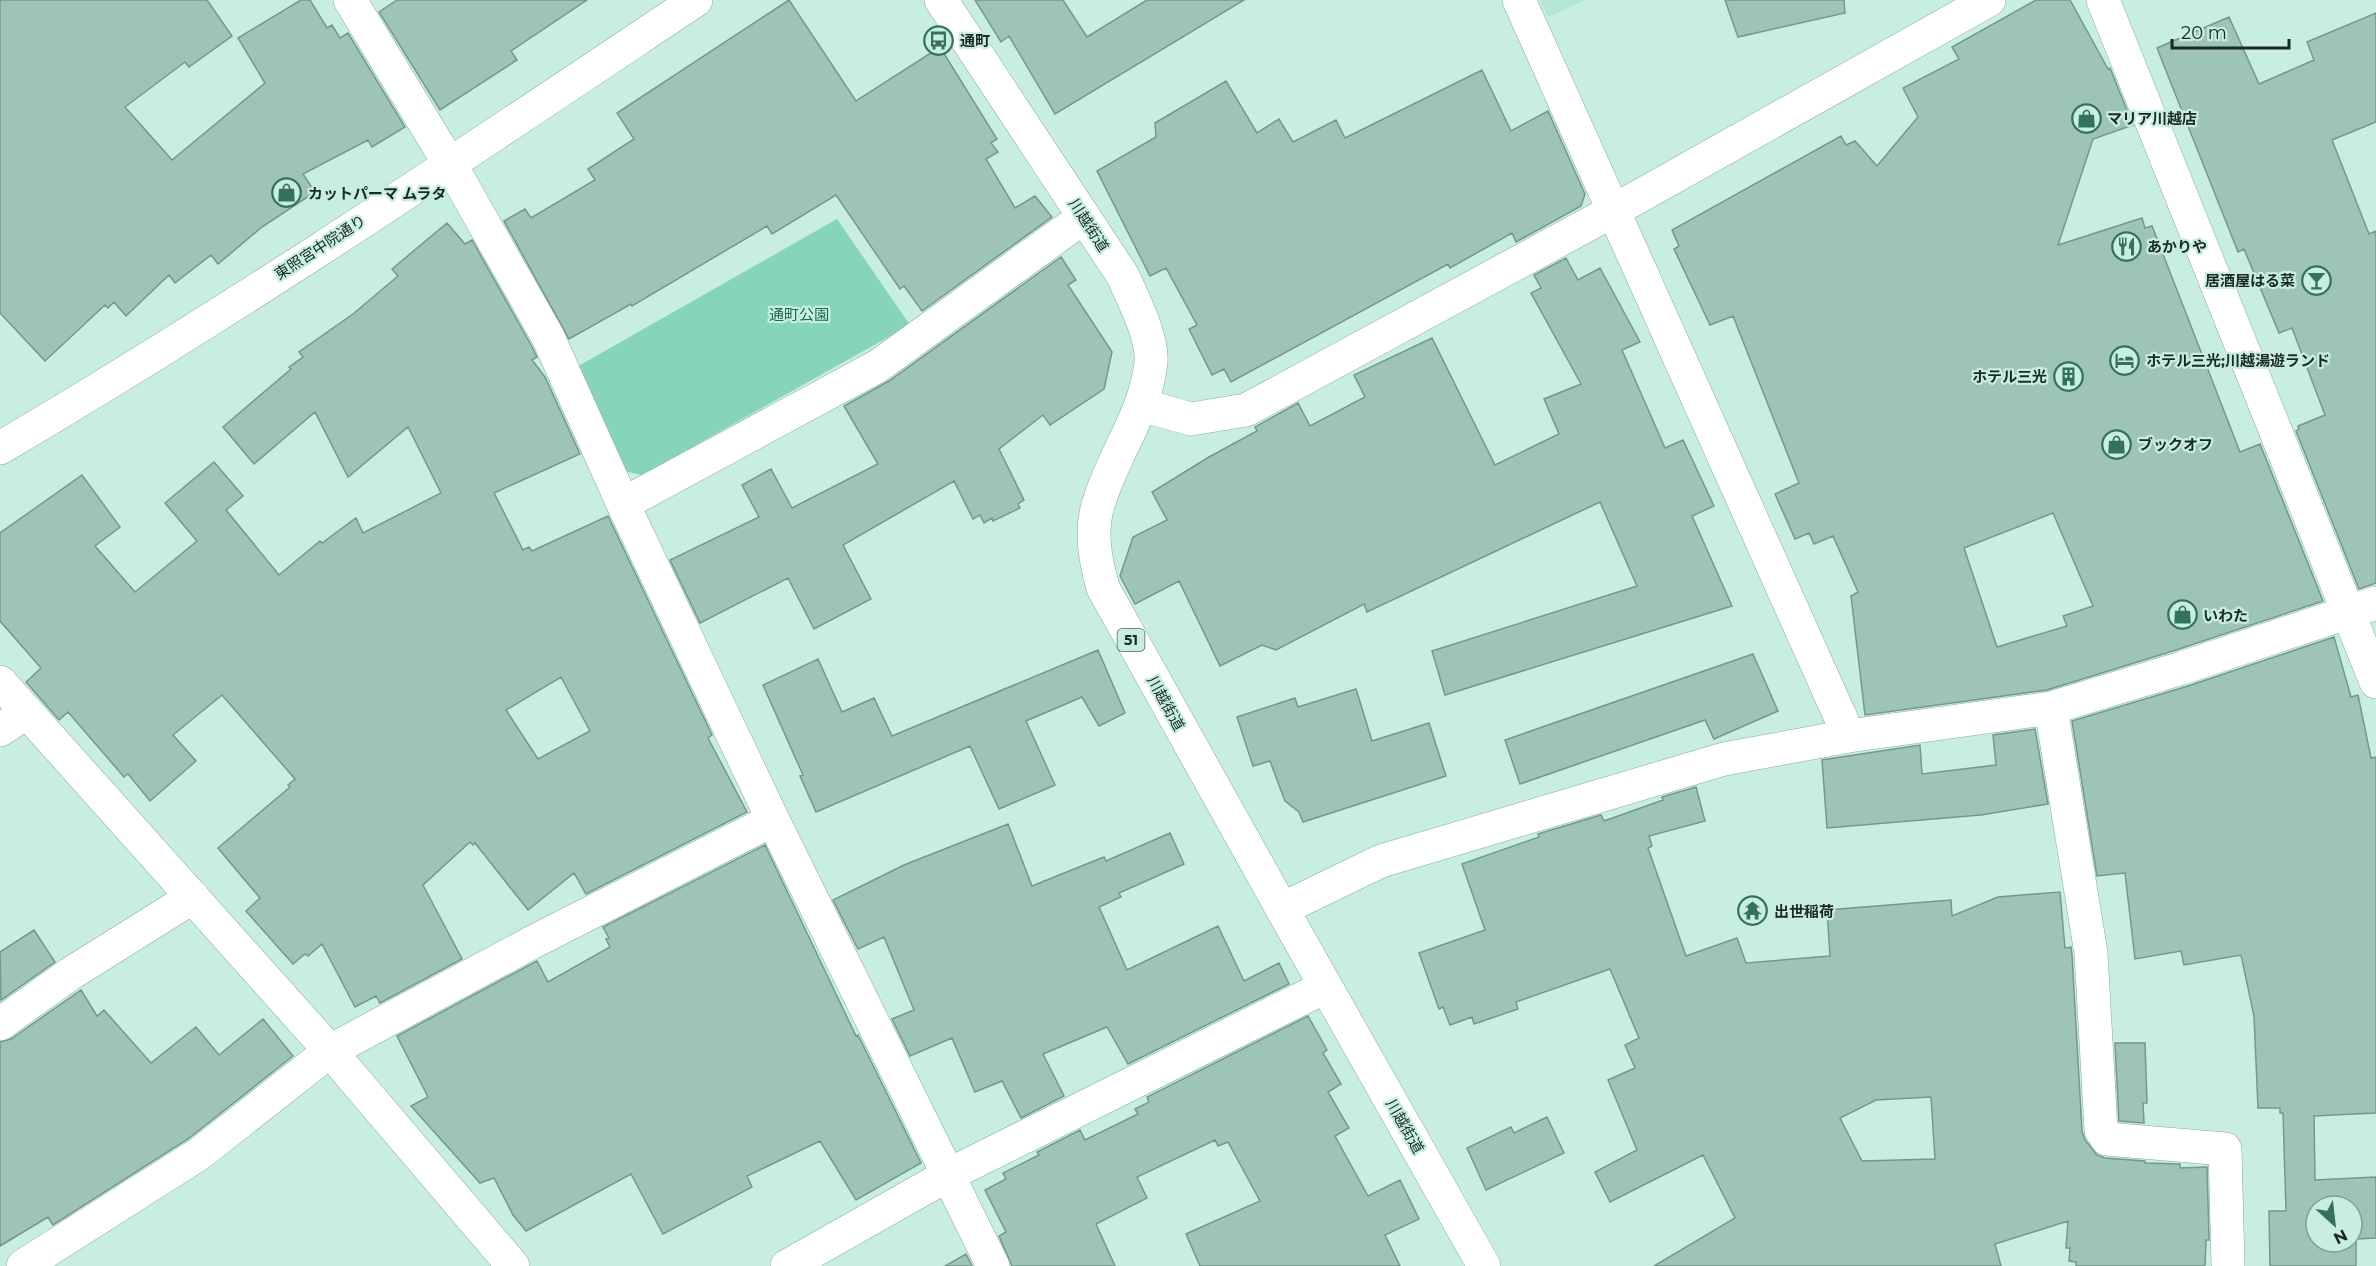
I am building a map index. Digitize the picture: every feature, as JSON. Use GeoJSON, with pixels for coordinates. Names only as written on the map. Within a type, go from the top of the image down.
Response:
{"type":"FeatureCollection","features":[{"type":"Feature","properties":{"kind":"street"},"geometry":{"type":"LineString","coordinates":[[350,0],[450,164],[548,337],[623,504],[773,820],[993,1266]]}},
{"type":"Feature","properties":{"kind":"street","name":"東照宮中院通り"},"geometry":{"type":"LineString","coordinates":[[0,448],[152,355],[450,164],[696,0]]}},
{"type":"Feature","properties":{"kind":"street","name":"川越街道"},"geometry":{"type":"LineString","coordinates":[[941,0],[1123,276],[1143,318],[1151,360],[1141,405],[1099,500],[1094,531],[1095,559],[1108,597],[1325,987],[1484,1266]]}},
{"type":"Feature","properties":{"kind":"street"},"geometry":{"type":"LineString","coordinates":[[1519,0],[1849,736]]}},
{"type":"Feature","properties":{"kind":"street"},"geometry":{"type":"LineString","coordinates":[[1141,405],[1191,419],[1246,410],[1613,211],[1989,0]]}},
{"type":"Feature","properties":{"kind":"street"},"geometry":{"type":"LineString","coordinates":[[2103,0],[2361,608],[2376,682]]}},
{"type":"Feature","properties":{"kind":"street"},"geometry":{"type":"LineString","coordinates":[[623,504],[878,366],[1084,217]]}},
{"type":"Feature","properties":{"kind":"street"},"geometry":{"type":"LineString","coordinates":[[1282,909],[1382,861],[1724,759],[1849,736],[2051,708],[2182,668],[2361,608]]}},
{"type":"Feature","properties":{"kind":"street"},"geometry":{"type":"LineString","coordinates":[[0,682],[330,1051],[513,1266]]}},
{"type":"Feature","properties":{"kind":"street"},"geometry":{"type":"LineString","coordinates":[[2051,708],[2091,953],[2101,1130],[2107,1139],[2225,1149],[2228,1266]]}},
{"type":"Feature","properties":{"kind":"street"},"geometry":{"type":"LineString","coordinates":[[0,730],[27,712]]}},
{"type":"Feature","properties":{"kind":"street"},"geometry":{"type":"LineString","coordinates":[[23,1266],[200,1154],[330,1051],[544,937],[773,820]]}},
{"type":"Feature","properties":{"kind":"street"},"geometry":{"type":"LineString","coordinates":[[0,1024],[70,974],[193,897]]}},
{"type":"Feature","properties":{"kind":"street"},"geometry":{"type":"LineString","coordinates":[[787,1266],[948,1175],[1325,987]]}},
{"type":"Feature","properties":{"kind":"shaded area"},"geometry":{"type":"Polygon","coordinates":[[[1540,0],[1586,0],[1548,17],[1540,0]]]}},
{"type":"Feature","properties":{"kind":"green space","name":"通町公園"},"geometry":{"type":"Polygon","coordinates":[[[837,219],[910,325],[642,475],[624,471],[575,368],[837,219]]]}},
{"type":"Feature","properties":{"kind":"building"},"geometry":{"type":"Polygon","coordinates":[[[0,0],[207,0],[232,36],[189,67],[185,62],[125,107],[172,160],[265,83],[238,38],[301,0],[310,0],[327,28],[332,25],[340,38],[348,33],[405,127],[372,147],[368,140],[303,174],[315,192],[262,227],[218,264],[211,255],[175,283],[169,275],[126,316],[114,302],[108,308],[105,305],[45,361],[0,313],[0,0]]]}},
{"type":"Feature","properties":{"kind":"building"},"geometry":{"type":"Polygon","coordinates":[[[397,0],[587,0],[511,51],[517,60],[440,110],[379,12],[397,0]]]}},
{"type":"Feature","properties":{"kind":"building"},"geometry":{"type":"Polygon","coordinates":[[[789,0],[856,101],[940,47],[997,139],[991,143],[998,152],[986,159],[1015,208],[1035,196],[1052,217],[922,311],[904,286],[900,289],[836,195],[772,234],[767,226],[632,306],[631,304],[569,339],[504,221],[525,209],[531,218],[595,180],[588,169],[634,139],[617,113],[789,0]]]}},
{"type":"Feature","properties":{"kind":"building"},"geometry":{"type":"Polygon","coordinates":[[[975,0],[1063,0],[1087,37],[1147,0],[1244,0],[1055,114],[1009,36],[1001,42],[975,0]]]}},
{"type":"Feature","properties":{"kind":"building"},"geometry":{"type":"Polygon","coordinates":[[[1725,0],[1844,0],[1845,13],[1738,37],[1725,0]]]}},
{"type":"Feature","properties":{"kind":"building"},"geometry":{"type":"Polygon","coordinates":[[[2036,0],[2070,0],[2108,69],[2110,68],[2133,125],[2093,139],[2058,245],[2142,218],[2145,228],[2152,226],[2240,452],[2260,444],[2323,601],[2047,690],[1865,715],[1851,596],[1858,592],[1833,536],[1814,544],[1809,533],[1795,539],[1775,494],[1799,483],[1733,316],[1710,325],[1674,249],[1679,246],[1672,230],[1841,136],[1846,145],[1855,141],[1877,166],[1918,117],[1903,88],[1959,59],[1952,47],[2036,0]],[[2053,513],[1964,548],[1997,647],[2067,626],[2063,616],[2093,606],[2053,513]]]}},
{"type":"Feature","properties":{"kind":"building"},"geometry":{"type":"Polygon","coordinates":[[[2376,13],[2376,122],[2332,140],[2369,234],[2376,231],[2376,583],[2359,589],[2296,431],[2299,429],[2298,426],[2325,415],[2292,328],[2279,333],[2244,249],[2238,252],[2157,48],[2229,17],[2259,84],[2314,60],[2307,42],[2376,13]]]}},
{"type":"Feature","properties":{"kind":"building"},"geometry":{"type":"Polygon","coordinates":[[[1482,70],[1511,131],[1548,111],[1585,194],[1581,206],[1516,242],[1512,233],[1450,268],[1448,264],[1231,382],[1224,369],[1212,375],[1189,329],[1197,325],[1166,268],[1150,276],[1097,171],[1156,137],[1155,123],[1226,81],[1257,133],[1279,119],[1293,142],[1336,120],[1345,138],[1482,70]]]}},
{"type":"Feature","properties":{"kind":"building"},"geometry":{"type":"Polygon","coordinates":[[[447,223],[465,244],[472,240],[531,345],[537,357],[532,360],[545,377],[580,454],[494,493],[523,550],[529,547],[532,551],[608,516],[712,735],[708,738],[747,812],[586,894],[574,873],[528,910],[475,843],[473,845],[470,842],[423,885],[462,959],[380,1003],[376,996],[355,1007],[322,944],[308,956],[305,954],[293,964],[246,911],[260,898],[218,848],[290,787],[288,785],[295,779],[222,695],[173,735],[196,761],[150,801],[128,774],[124,777],[68,712],[59,720],[26,682],[41,668],[0,621],[0,533],[82,475],[120,527],[95,546],[135,592],[197,541],[165,503],[214,462],[243,496],[226,510],[279,575],[320,541],[322,543],[356,518],[363,533],[441,493],[408,427],[348,477],[315,412],[254,464],[223,427],[291,369],[289,367],[303,357],[299,352],[353,314],[398,276],[392,269],[447,223]],[[561,677],[506,710],[538,759],[590,731],[561,677]]]}},
{"type":"Feature","properties":{"kind":"building"},"geometry":{"type":"Polygon","coordinates":[[[1061,257],[1076,280],[1068,285],[1112,352],[1104,389],[1050,425],[1043,415],[999,449],[1024,500],[1018,504],[1020,508],[993,521],[992,518],[984,523],[980,515],[973,519],[954,481],[843,545],[871,599],[814,629],[788,578],[700,623],[670,560],[759,517],[742,485],[771,469],[792,508],[878,464],[844,406],[889,381],[1061,257]]]}},
{"type":"Feature","properties":{"kind":"building"},"geometry":{"type":"Polygon","coordinates":[[[1566,258],[1578,280],[1600,268],[1640,342],[1622,350],[1665,448],[1683,440],[1714,506],[1692,516],[1732,606],[1445,695],[1432,651],[1637,586],[1600,502],[1367,612],[1364,604],[1276,650],[1262,645],[1220,666],[1179,581],[1135,604],[1120,576],[1133,537],[1167,520],[1152,492],[1257,431],[1255,427],[1298,403],[1310,426],[1365,397],[1354,375],[1432,338],[1495,465],[1559,434],[1544,399],[1581,384],[1531,293],[1541,288],[1534,275],[1566,258]]]}},
{"type":"Feature","properties":{"kind":"building"},"geometry":{"type":"Polygon","coordinates":[[[2334,637],[2351,697],[2358,695],[2371,758],[2376,757],[2376,1113],[2314,1116],[2315,1180],[2376,1177],[2376,1238],[2364,1239],[2364,1194],[2304,1194],[2304,1254],[2356,1254],[2356,1266],[2270,1266],[2269,1211],[2286,1211],[2283,1113],[2280,1113],[2280,1108],[2258,1108],[2254,1016],[2241,955],[2184,965],[2181,951],[2135,959],[2125,873],[2097,876],[2072,721],[2188,686],[2334,637]]]}},
{"type":"Feature","properties":{"kind":"building"},"geometry":{"type":"Polygon","coordinates":[[[1098,650],[1125,713],[1099,726],[1082,697],[1026,721],[1055,785],[999,809],[970,746],[816,812],[800,776],[803,775],[763,685],[818,659],[842,712],[874,698],[892,736],[1098,650]]]}},
{"type":"Feature","properties":{"kind":"building"},"geometry":{"type":"Polygon","coordinates":[[[1753,654],[1778,711],[1714,739],[1705,720],[1520,784],[1505,740],[1753,654]]]}},
{"type":"Feature","properties":{"kind":"building"},"geometry":{"type":"Polygon","coordinates":[[[1356,689],[1372,741],[1429,723],[1446,776],[1303,822],[1299,812],[1285,801],[1270,761],[1253,766],[1237,717],[1295,698],[1298,707],[1356,689]]]}},
{"type":"Feature","properties":{"kind":"building"},"geometry":{"type":"Polygon","coordinates":[[[2035,729],[2048,804],[1981,815],[1827,828],[1822,760],[1920,745],[1922,774],[1996,765],[1993,735],[2035,729]]]}},
{"type":"Feature","properties":{"kind":"building"},"geometry":{"type":"Polygon","coordinates":[[[1696,787],[1705,821],[1649,836],[1652,846],[1648,848],[1686,956],[1737,938],[1746,963],[1830,956],[1827,910],[1951,900],[1952,916],[1998,897],[2060,892],[2065,948],[2071,947],[2072,955],[2082,1131],[2085,1140],[2097,1155],[2105,1158],[2180,1164],[2180,1168],[2207,1167],[2209,1240],[2206,1240],[2205,1266],[2076,1266],[2076,1262],[2069,1261],[2070,1248],[2066,1248],[2068,1221],[1995,1244],[2001,1266],[1654,1266],[1735,1218],[1703,1155],[1610,1202],[1595,1172],[1637,1150],[1608,1080],[1635,1068],[1625,1045],[1639,1038],[1610,969],[1516,1002],[1518,1009],[1474,1024],[1472,1017],[1450,1025],[1443,1007],[1439,1009],[1419,953],[1485,930],[1462,864],[1539,837],[1538,834],[1601,815],[1604,821],[1663,800],[1662,797],[1696,787]],[[1931,1097],[1876,1100],[1840,1118],[1862,1161],[1935,1159],[1931,1097]]]}},
{"type":"Feature","properties":{"kind":"building"},"geometry":{"type":"Polygon","coordinates":[[[1008,824],[1032,886],[1104,857],[1106,861],[1170,833],[1184,864],[1119,893],[1121,897],[1099,907],[1127,970],[1218,926],[1244,981],[1279,963],[1289,984],[1128,1064],[1107,1027],[1043,1054],[1064,1096],[1021,1118],[1002,1081],[975,1092],[952,1038],[910,1056],[892,1019],[914,1010],[884,937],[858,949],[833,900],[904,865],[1008,824]]]}},
{"type":"Feature","properties":{"kind":"building"},"geometry":{"type":"Polygon","coordinates":[[[765,845],[856,1036],[858,1035],[921,1163],[856,1200],[820,1141],[747,1176],[752,1187],[663,1234],[631,1174],[526,1231],[513,1215],[494,1178],[480,1183],[411,1106],[428,1097],[397,1036],[537,961],[548,982],[610,947],[606,939],[609,938],[603,927],[765,845]]]}},
{"type":"Feature","properties":{"kind":"building"},"geometry":{"type":"Polygon","coordinates":[[[34,930],[55,962],[1,1000],[0,952],[34,930]]]}},
{"type":"Feature","properties":{"kind":"building"},"geometry":{"type":"Polygon","coordinates":[[[81,990],[97,1016],[104,1010],[151,1063],[196,1027],[219,1055],[263,1019],[293,1056],[188,1139],[53,1225],[48,1217],[0,1246],[0,1042],[11,1039],[81,990]]]}},
{"type":"Feature","properties":{"kind":"building"},"geometry":{"type":"Polygon","coordinates":[[[1308,1016],[1327,1050],[1323,1053],[1341,1084],[1328,1092],[1349,1128],[1335,1136],[1368,1196],[1400,1180],[1419,1219],[1385,1235],[1400,1266],[1200,1266],[1186,1234],[1260,1201],[1228,1142],[1218,1146],[1215,1140],[1137,1177],[1147,1198],[1096,1224],[1115,1266],[1012,1266],[999,1236],[1006,1232],[985,1190],[1006,1179],[1003,1173],[1039,1155],[1037,1152],[1080,1130],[1085,1140],[1138,1114],[1135,1109],[1149,1102],[1147,1097],[1308,1016]]]}},
{"type":"Feature","properties":{"kind":"building"},"geometry":{"type":"Polygon","coordinates":[[[2115,1043],[2145,1043],[2147,1103],[2143,1103],[2144,1123],[2119,1121],[2115,1043]]]}},
{"type":"Feature","properties":{"kind":"building"},"geometry":{"type":"Polygon","coordinates":[[[1547,1117],[1564,1153],[1486,1190],[1467,1148],[1511,1127],[1514,1133],[1547,1117]]]}},
{"type":"Feature","properties":{"kind":"building"},"geometry":{"type":"Polygon","coordinates":[[[966,1254],[972,1266],[945,1266],[966,1254]]]}},
{"type":"Feature","properties":{"kind":"place","name":"通町"},"geometry":{"type":"Point","coordinates":[939,40]}},
{"type":"Feature","properties":{"kind":"place","name":"マリア川越店"},"geometry":{"type":"Point","coordinates":[2086,118]}},
{"type":"Feature","properties":{"kind":"place","name":"カットパーマ ムラタ"},"geometry":{"type":"Point","coordinates":[287,193]}},
{"type":"Feature","properties":{"kind":"place","name":"あかりや"},"geometry":{"type":"Point","coordinates":[2126,246]}},
{"type":"Feature","properties":{"kind":"place","name":"居酒屋はる菜"},"geometry":{"type":"Point","coordinates":[2316,280]}},
{"type":"Feature","properties":{"kind":"place","name":"ホテル三光;川越湯遊ランド"},"geometry":{"type":"Point","coordinates":[2125,360]}},
{"type":"Feature","properties":{"kind":"place","name":"ホテル三光"},"geometry":{"type":"Point","coordinates":[2068,376]}},
{"type":"Feature","properties":{"kind":"place","name":"ブックオフ"},"geometry":{"type":"Point","coordinates":[2117,444]}},
{"type":"Feature","properties":{"kind":"place","name":"いわた"},"geometry":{"type":"Point","coordinates":[2182,615]}},
{"type":"Feature","properties":{"kind":"place","name":"出世稲荷"},"geometry":{"type":"Point","coordinates":[1753,911]}}]}
